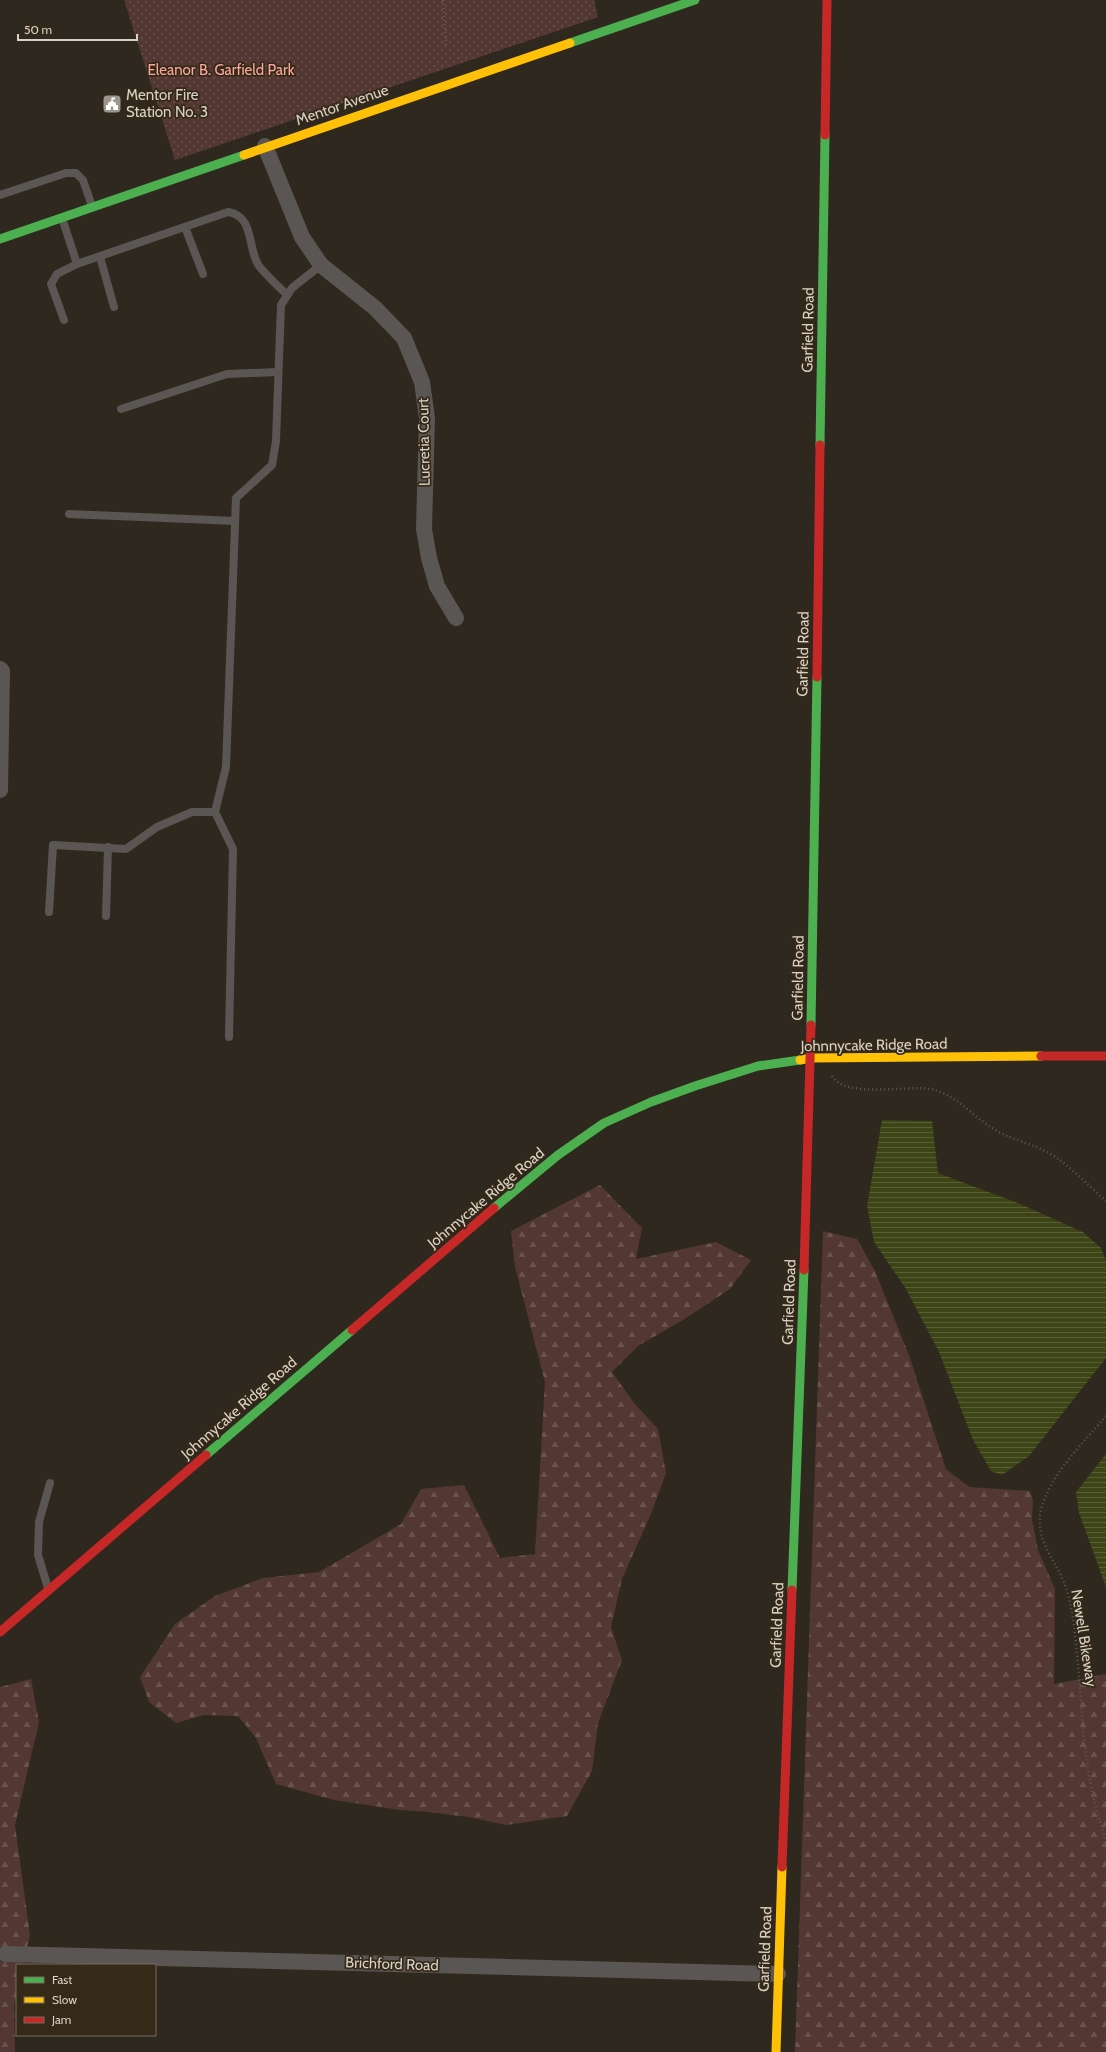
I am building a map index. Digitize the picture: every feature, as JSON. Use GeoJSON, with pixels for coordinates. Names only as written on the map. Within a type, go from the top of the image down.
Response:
{"type":"FeatureCollection","features":[{"type":"Feature","properties":{"kind":"street","name":"Mentor Avenue"},"geometry":{"type":"LineString","coordinates":[[0,239],[265,146],[695,0]]}},
{"type":"Feature","properties":{"kind":"street","name":"Garfield Road"},"geometry":{"type":"LineString","coordinates":[[776,2052],[811,1058],[827,0]]}},
{"type":"Feature","properties":{"kind":"street","name":"Lucretia Court"},"geometry":{"type":"LineString","coordinates":[[265,146],[302,237],[321,264],[375,308],[404,338],[422,382],[426,418],[424,529],[437,586],[456,618]]}},
{"type":"Feature","properties":{"kind":"street"},"geometry":{"type":"LineString","coordinates":[[0,669],[2,671],[0,790]]}},
{"type":"Feature","properties":{"kind":"street","name":"Johnnycake Ridge Road"},"geometry":{"type":"LineString","coordinates":[[0,1632],[481,1218],[558,1155],[604,1123],[651,1102],[758,1066],[811,1058],[1106,1056]]}},
{"type":"Feature","properties":{"kind":"street","name":"Brichford Road"},"geometry":{"type":"LineString","coordinates":[[6,1954],[778,1974]]}},
{"type":"Feature","properties":{"kind":"lane"},"geometry":{"type":"LineString","coordinates":[[0,195],[66,173],[76,173],[83,180],[92,207]]}},
{"type":"Feature","properties":{"kind":"lane"},"geometry":{"type":"LineString","coordinates":[[64,320],[51,284],[57,274],[77,264],[228,212],[239,216],[248,229],[258,264],[287,295]]}},
{"type":"Feature","properties":{"kind":"lane"},"geometry":{"type":"LineString","coordinates":[[62,218],[77,264]]}},
{"type":"Feature","properties":{"kind":"lane"},"geometry":{"type":"LineString","coordinates":[[185,227],[203,274]]}},
{"type":"Feature","properties":{"kind":"lane"},"geometry":{"type":"LineString","coordinates":[[100,257],[114,306]]}},
{"type":"Feature","properties":{"kind":"lane"},"geometry":{"type":"LineString","coordinates":[[229,1037],[233,850],[215,812],[226,767],[236,498],[272,464],[276,441],[281,305],[292,288],[321,264]]}},
{"type":"Feature","properties":{"kind":"lane"},"geometry":{"type":"LineString","coordinates":[[121,408],[227,374],[278,372]]}},
{"type":"Feature","properties":{"kind":"lane"},"geometry":{"type":"LineString","coordinates":[[69,514],[235,520]]}},
{"type":"Feature","properties":{"kind":"lane"},"geometry":{"type":"LineString","coordinates":[[50,912],[53,845],[108,847],[126,850],[157,827],[192,812],[215,812]]}},
{"type":"Feature","properties":{"kind":"lane"},"geometry":{"type":"LineString","coordinates":[[106,916],[108,847]]}},
{"type":"Feature","properties":{"kind":"lane"},"geometry":{"type":"LineString","coordinates":[[49,1590],[38,1555],[39,1522],[50,1483]]}},
{"type":"Feature","properties":{"kind":"path"},"geometry":{"type":"LineString","coordinates":[[443,0],[446,47]]}},
{"type":"Feature","properties":{"kind":"path"},"geometry":{"type":"LineString","coordinates":[[832,1058],[832,1077],[848,1088],[920,1088],[946,1094],[977,1119],[1002,1134],[1051,1154],[1106,1202]]}},
{"type":"Feature","properties":{"kind":"path","name":"Newell Bikeway"},"geometry":{"type":"LineString","coordinates":[[1106,1416],[1054,1480],[1041,1510],[1042,1542],[1065,1585],[1071,1605],[1088,1769],[1099,1821],[1106,1839]]}},
{"type":"Feature","properties":{"kind":"green space","name":"Eleanor B. Garfield Park"},"geometry":{"type":"Polygon","coordinates":[[[124,0],[594,0],[598,17],[175,160],[124,0]]]}},
{"type":"Feature","properties":{"kind":"green space"},"geometry":{"type":"Polygon","coordinates":[[[600,1185],[642,1228],[636,1259],[716,1242],[751,1260],[730,1289],[683,1320],[638,1346],[612,1372],[634,1403],[658,1429],[666,1473],[651,1514],[622,1579],[611,1627],[622,1660],[598,1723],[592,1771],[567,1816],[506,1825],[468,1817],[400,1810],[334,1800],[276,1784],[256,1738],[238,1716],[204,1715],[176,1723],[149,1702],[140,1677],[175,1624],[215,1596],[263,1578],[319,1572],[401,1524],[421,1489],[464,1485],[500,1558],[535,1554],[545,1382],[515,1267],[511,1231],[600,1185]]]}},
{"type":"Feature","properties":{"kind":"green space"},"geometry":{"type":"Polygon","coordinates":[[[823,1231],[857,1239],[875,1271],[909,1355],[946,1469],[969,1487],[1030,1491],[1033,1500],[1032,1519],[1038,1550],[1055,1589],[1054,1684],[1106,1674],[1106,2052],[795,2052],[823,1231]]]}},
{"type":"Feature","properties":{"kind":"green space"},"geometry":{"type":"Polygon","coordinates":[[[31,1679],[39,1722],[15,1825],[30,1935],[23,1964],[16,1964],[16,1997],[14,2006],[15,2052],[0,2052],[0,1687],[31,1679]]]}},
{"type":"Feature","properties":{"kind":"shaded area"},"geometry":{"type":"Polygon","coordinates":[[[882,1120],[932,1121],[938,1173],[1018,1203],[1083,1232],[1101,1248],[1106,1261],[1106,1358],[1029,1456],[1002,1475],[991,1471],[973,1440],[939,1352],[906,1289],[874,1242],[867,1206],[882,1120]]]}},
{"type":"Feature","properties":{"kind":"shaded area"},"geometry":{"type":"Polygon","coordinates":[[[1106,1454],[1106,1587],[1079,1513],[1076,1492],[1106,1454]]]}},
{"type":"Feature","properties":{"kind":"traffic: fast"},"geometry":{"type":"LineString","coordinates":[[570,43],[695,0]]}},
{"type":"Feature","properties":{"kind":"traffic: fast"},"geometry":{"type":"LineString","coordinates":[[820,445],[825,135]]}},
{"type":"Feature","properties":{"kind":"traffic: fast"},"geometry":{"type":"LineString","coordinates":[[0,239],[244,155]]}},
{"type":"Feature","properties":{"kind":"traffic: fast"},"geometry":{"type":"LineString","coordinates":[[811,1025],[817,677]]}},
{"type":"Feature","properties":{"kind":"traffic: fast"},"geometry":{"type":"LineString","coordinates":[[494,1208],[558,1155],[604,1123],[651,1102],[695,1086],[758,1066],[800,1060]]}},
{"type":"Feature","properties":{"kind":"traffic: fast"},"geometry":{"type":"LineString","coordinates":[[792,1590],[804,1270]]}},
{"type":"Feature","properties":{"kind":"traffic: fast"},"geometry":{"type":"LineString","coordinates":[[206,1455],[352,1330]]}},
{"type":"Feature","properties":{"kind":"traffic: slow"},"geometry":{"type":"LineString","coordinates":[[244,155],[570,43]]}},
{"type":"Feature","properties":{"kind":"traffic: slow"},"geometry":{"type":"LineString","coordinates":[[800,1060],[811,1058],[1041,1056]]}},
{"type":"Feature","properties":{"kind":"traffic: slow"},"geometry":{"type":"LineString","coordinates":[[776,2052],[782,1867]]}},
{"type":"Feature","properties":{"kind":"traffic: jam"},"geometry":{"type":"LineString","coordinates":[[825,135],[827,0]]}},
{"type":"Feature","properties":{"kind":"traffic: jam"},"geometry":{"type":"LineString","coordinates":[[817,677],[820,445]]}},
{"type":"Feature","properties":{"kind":"traffic: jam"},"geometry":{"type":"LineString","coordinates":[[804,1270],[811,1025]]}},
{"type":"Feature","properties":{"kind":"traffic: jam"},"geometry":{"type":"LineString","coordinates":[[1041,1056],[1106,1056]]}},
{"type":"Feature","properties":{"kind":"traffic: jam"},"geometry":{"type":"LineString","coordinates":[[352,1330],[494,1208]]}},
{"type":"Feature","properties":{"kind":"traffic: jam"},"geometry":{"type":"LineString","coordinates":[[0,1632],[206,1455]]}},
{"type":"Feature","properties":{"kind":"traffic: jam"},"geometry":{"type":"LineString","coordinates":[[782,1867],[792,1590]]}},
{"type":"Feature","properties":{"kind":"place","name":"Mentor Fire Station No. 3"},"geometry":{"type":"Point","coordinates":[112,104]}}]}
